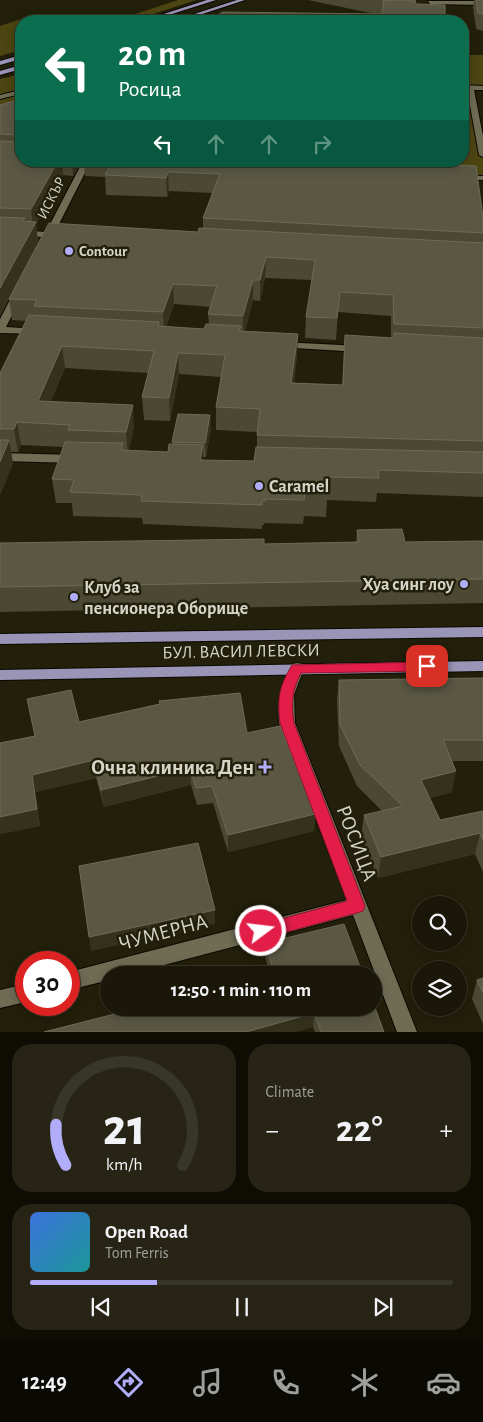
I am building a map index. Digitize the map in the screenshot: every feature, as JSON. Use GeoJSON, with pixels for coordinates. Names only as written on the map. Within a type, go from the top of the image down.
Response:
{"type":"FeatureCollection","features":[{"type":"Feature","properties":{"kind":"main road"},"geometry":{"type":"LineString","coordinates":[[164,15],[213,0]]}},
{"type":"Feature","properties":{"kind":"main road"},"geometry":{"type":"LineString","coordinates":[[195,15],[242,0]]}},
{"type":"Feature","properties":{"kind":"main road"},"geometry":{"type":"LineString","coordinates":[[0,63],[15,59]]}},
{"type":"Feature","properties":{"kind":"main road"},"geometry":{"type":"LineString","coordinates":[[0,73],[15,69]]}},
{"type":"Feature","properties":{"kind":"main road","name":"БУЛ. ВАСИЛ ЛЕВСКИ"},"geometry":{"type":"LineString","coordinates":[[0,639],[483,632]]}},
{"type":"Feature","properties":{"kind":"main road","name":"БУЛ. ВАСИЛ ЛЕВСКИ"},"geometry":{"type":"LineString","coordinates":[[0,675],[483,666]]}},
{"type":"Feature","properties":{"kind":"street"},"geometry":{"type":"LineString","coordinates":[[430,2],[483,3]]}},
{"type":"Feature","properties":{"kind":"street"},"geometry":{"type":"LineString","coordinates":[[469,87],[483,88]]}},
{"type":"Feature","properties":{"kind":"street"},"geometry":{"type":"LineString","coordinates":[[0,97],[15,93]]}},
{"type":"Feature","properties":{"kind":"street"},"geometry":{"type":"LineString","coordinates":[[469,99],[483,155]]}},
{"type":"Feature","properties":{"kind":"street","name":"ИСКЪР"},"geometry":{"type":"LineString","coordinates":[[40,252],[85,167]]}},
{"type":"Feature","properties":{"kind":"street"},"geometry":{"type":"LineString","coordinates":[[453,176],[483,178]]}},
{"type":"Feature","properties":{"kind":"street"},"geometry":{"type":"LineString","coordinates":[[0,232],[69,236]]}},
{"type":"Feature","properties":{"kind":"street"},"geometry":{"type":"LineString","coordinates":[[22,286],[0,329],[48,332]]}},
{"type":"Feature","properties":{"kind":"street"},"geometry":{"type":"LineString","coordinates":[[270,344],[377,350]]}},
{"type":"Feature","properties":{"kind":"street"},"geometry":{"type":"LineString","coordinates":[[0,457],[89,460]]}},
{"type":"Feature","properties":{"kind":"street","name":"РОСИЦА"},"geometry":{"type":"LineString","coordinates":[[297,668],[289,683],[284,702],[287,723],[407,1032]]}},
{"type":"Feature","properties":{"kind":"street","name":"ЧУМЕРНА"},"geometry":{"type":"LineString","coordinates":[[80,979],[357,906]]}},
{"type":"Feature","properties":{"kind":"street"},"geometry":{"type":"LineString","coordinates":[[0,1000],[15,996]]}},
{"type":"Feature","properties":{"kind":"shaded area"},"geometry":{"type":"Polygon","coordinates":[[[178,0],[196,0],[150,15],[132,15],[178,0]]]}},
{"type":"Feature","properties":{"kind":"shaded area"},"geometry":{"type":"Polygon","coordinates":[[[15,21],[15,52],[0,56],[0,26],[15,21]]]}},
{"type":"Feature","properties":{"kind":"shaded area"},"geometry":{"type":"Polygon","coordinates":[[[469,55],[483,55],[483,88],[470,87],[469,55]]]}},
{"type":"Feature","properties":{"kind":"shaded area"},"geometry":{"type":"Polygon","coordinates":[[[15,75],[15,119],[0,123],[0,79],[15,75]]]}},
{"type":"Feature","properties":{"kind":"shaded area"},"geometry":{"type":"Polygon","coordinates":[[[469,87],[483,155],[483,178],[398,174],[399,167],[469,167],[469,87]]]}},
{"type":"Feature","properties":{"kind":"building"},"geometry":{"type":"Polygon","coordinates":[[[384,0],[415,0],[416,4],[445,5],[445,15],[217,15],[223,12],[382,14],[384,0]]]}},
{"type":"Feature","properties":{"kind":"building"},"geometry":{"type":"Polygon","coordinates":[[[476,0],[483,0],[483,14],[478,13],[476,0]]]}},
{"type":"Feature","properties":{"kind":"building"},"geometry":{"type":"Polygon","coordinates":[[[15,101],[15,135],[0,134],[0,105],[15,101]]]}},
{"type":"Feature","properties":{"kind":"building"},"geometry":{"type":"Polygon","coordinates":[[[0,141],[15,142],[15,167],[55,167],[31,209],[0,208],[0,141]]]}},
{"type":"Feature","properties":{"kind":"building"},"geometry":{"type":"Polygon","coordinates":[[[476,166],[483,217],[483,233],[203,218],[220,174],[168,172],[166,178],[105,175],[109,167],[476,166]]]}},
{"type":"Feature","properties":{"kind":"building"},"geometry":{"type":"Polygon","coordinates":[[[0,217],[25,218],[23,221],[36,222],[0,288],[0,217]]]}},
{"type":"Feature","properties":{"kind":"building"},"geometry":{"type":"Polygon","coordinates":[[[49,223],[198,232],[199,228],[483,243],[483,328],[394,324],[393,295],[340,292],[337,318],[306,317],[315,260],[266,257],[260,280],[253,280],[243,316],[208,314],[217,286],[173,284],[163,312],[34,306],[37,300],[9,299],[49,223]]]}},
{"type":"Feature","properties":{"kind":"building"},"geometry":{"type":"Polygon","coordinates":[[[29,315],[159,322],[158,326],[204,329],[206,324],[241,326],[239,331],[298,334],[291,383],[343,385],[345,335],[394,338],[394,333],[483,338],[483,441],[257,435],[260,409],[216,407],[225,355],[178,353],[169,398],[142,397],[154,351],[62,346],[38,401],[133,405],[126,432],[68,430],[70,425],[17,422],[14,429],[0,429],[0,373],[29,315]]]}},
{"type":"Feature","properties":{"kind":"building"},"geometry":{"type":"Polygon","coordinates":[[[178,414],[210,415],[205,443],[172,442],[178,414]]]}},
{"type":"Feature","properties":{"kind":"building"},"geometry":{"type":"Polygon","coordinates":[[[0,440],[9,440],[0,462],[0,440]]]}},
{"type":"Feature","properties":{"kind":"building"},"geometry":{"type":"Polygon","coordinates":[[[65,442],[123,443],[121,450],[168,452],[169,444],[203,445],[200,460],[254,461],[256,447],[483,452],[483,473],[378,470],[379,478],[328,477],[328,493],[305,493],[304,500],[265,499],[265,501],[262,501],[262,505],[141,501],[142,495],[70,492],[74,480],[52,479],[65,442]]]}},
{"type":"Feature","properties":{"kind":"building"},"geometry":{"type":"Polygon","coordinates":[[[402,529],[405,542],[483,541],[483,579],[0,587],[0,543],[264,539],[264,544],[359,542],[357,530],[402,529]]]}},
{"type":"Feature","properties":{"kind":"building"},"geometry":{"type":"Polygon","coordinates":[[[483,678],[483,740],[443,740],[456,771],[421,780],[440,820],[483,811],[483,840],[480,833],[381,857],[364,815],[403,806],[360,765],[340,725],[339,680],[483,678]]]}},
{"type":"Feature","properties":{"kind":"building"},"geometry":{"type":"Polygon","coordinates":[[[71,690],[79,722],[160,704],[159,701],[240,693],[247,733],[280,726],[315,814],[228,835],[212,786],[196,788],[190,768],[101,790],[94,760],[32,775],[37,809],[0,817],[0,743],[35,736],[27,699],[71,690]]]}},
{"type":"Feature","properties":{"kind":"building"},"geometry":{"type":"Polygon","coordinates":[[[198,843],[215,910],[89,937],[79,866],[198,843]]]}},
{"type":"Feature","properties":{"kind":"building"},"geometry":{"type":"Polygon","coordinates":[[[344,924],[360,966],[272,966],[265,943],[344,924]]]}},
{"type":"Feature","properties":{"kind":"building"},"geometry":{"type":"Polygon","coordinates":[[[483,978],[483,993],[477,980],[483,978]]]}},
{"type":"Feature","properties":{"kind":"building"},"geometry":{"type":"Polygon","coordinates":[[[107,1016],[303,1016],[246,1032],[44,1032],[107,1016]]]}},
{"type":"Feature","properties":{"kind":"building"},"geometry":{"type":"Polygon","coordinates":[[[315,1016],[378,1016],[384,1032],[321,1032],[315,1016]]]}},
{"type":"Feature","properties":{"kind":"place","name":"Contour"},"geometry":{"type":"Point","coordinates":[69,251]}},
{"type":"Feature","properties":{"kind":"place","name":"Caramel"},"geometry":{"type":"Point","coordinates":[259,486]}},
{"type":"Feature","properties":{"kind":"place","name":"Хуа синг лоу"},"geometry":{"type":"Point","coordinates":[464,584]}},
{"type":"Feature","properties":{"kind":"place","name":"Клуб за пенсионера Оборище"},"geometry":{"type":"Point","coordinates":[74,597]}},
{"type":"Feature","properties":{"kind":"place","name":"Очна клиника Ден"},"geometry":{"type":"Point","coordinates":[265,767]}},
{"type":"Feature","properties":{"kind":"route"},"geometry":{"type":"LineString","coordinates":[[261,931],[357,906],[287,723],[284,702],[289,683],[297,668],[427,666]]}}]}
